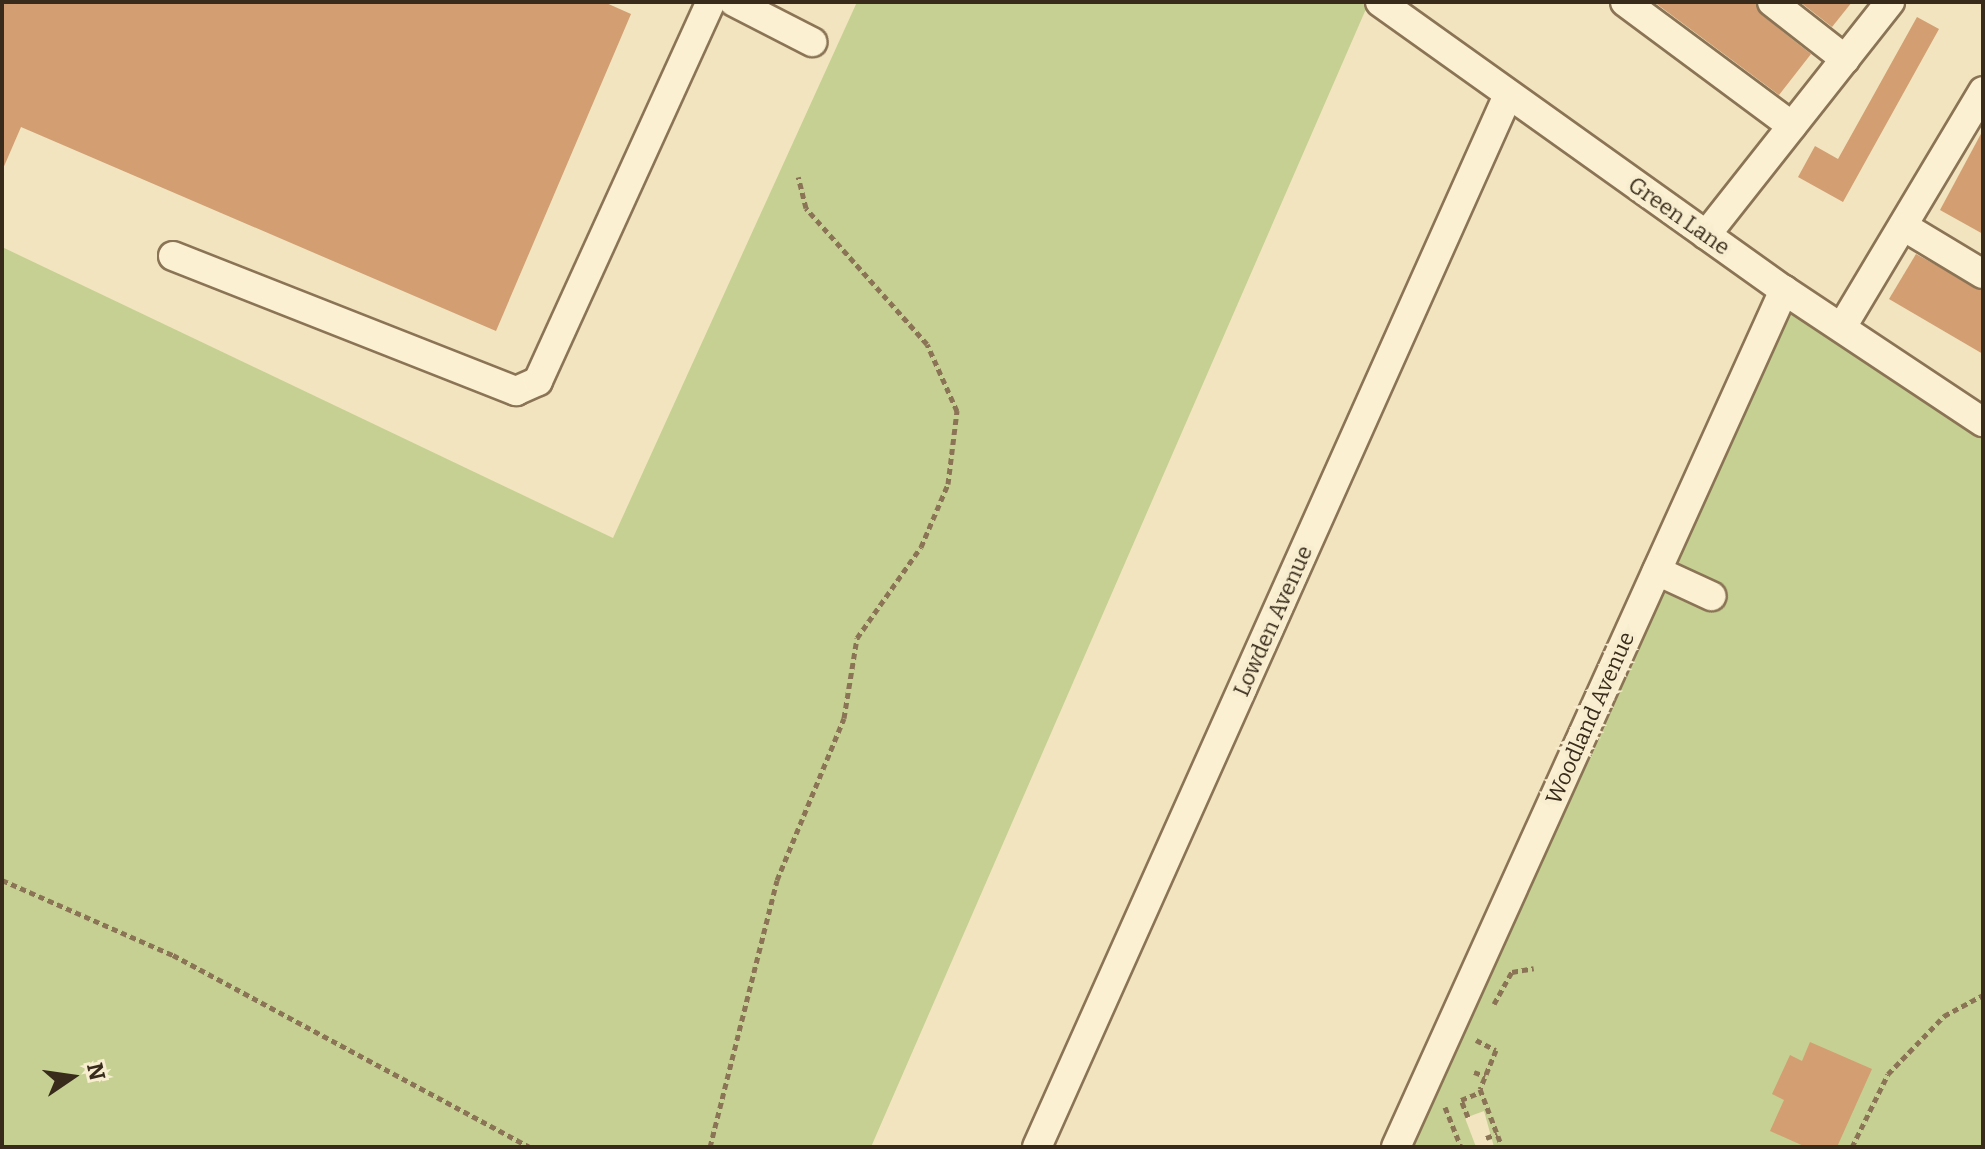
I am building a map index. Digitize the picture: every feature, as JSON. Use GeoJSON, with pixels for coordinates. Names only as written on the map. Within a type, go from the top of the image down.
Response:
{"type":"FeatureCollection","features":[{"type":"Feature","properties":{"kind":"street"},"geometry":{"type":"LineString","coordinates":[[173,256],[516,391],[538,381],[711,2]]}},
{"type":"Feature","properties":{"kind":"street"},"geometry":{"type":"LineString","coordinates":[[734,2],[812,42]]}},
{"type":"Feature","properties":{"kind":"street","name":"Green Lane"},"geometry":{"type":"LineString","coordinates":[[1380,2],[1784,290],[1983,422]]}},
{"type":"Feature","properties":{"kind":"street"},"geometry":{"type":"LineString","coordinates":[[1625,2],[1792,126]]}},
{"type":"Feature","properties":{"kind":"street"},"geometry":{"type":"LineString","coordinates":[[1772,2],[1845,59]]}},
{"type":"Feature","properties":{"kind":"street"},"geometry":{"type":"LineString","coordinates":[[1706,235],[1890,2]]}},
{"type":"Feature","properties":{"kind":"street"},"geometry":{"type":"LineString","coordinates":[[1842,327],[1983,91]]}},
{"type":"Feature","properties":{"kind":"street","name":"Lowden Avenue"},"geometry":{"type":"LineString","coordinates":[[1037,1147],[1508,95]]}},
{"type":"Feature","properties":{"kind":"street"},"geometry":{"type":"LineString","coordinates":[[1903,226],[1983,274]]}},
{"type":"Feature","properties":{"kind":"street","name":"Woodland Avenue"},"geometry":{"type":"LineString","coordinates":[[1396,1147],[1784,290]]}},
{"type":"Feature","properties":{"kind":"street"},"geometry":{"type":"LineString","coordinates":[[1657,571],[1711,596]]}},
{"type":"Feature","properties":{"kind":"path"},"geometry":{"type":"LineString","coordinates":[[710,1147],[777,880],[844,718],[857,638],[926,535],[948,484],[957,411],[927,344],[806,208],[798,177]]}},
{"type":"Feature","properties":{"kind":"path"},"geometry":{"type":"LineString","coordinates":[[2,880],[173,955],[530,1147]]}},
{"type":"Feature","properties":{"kind":"path"},"geometry":{"type":"LineString","coordinates":[[1488,1015],[1507,976],[1519,967],[1534,968]]}},
{"type":"Feature","properties":{"kind":"path"},"geometry":{"type":"LineString","coordinates":[[1852,1147],[1888,1074],[1944,1016],[1983,995]]}},
{"type":"Feature","properties":{"kind":"path"},"geometry":{"type":"LineString","coordinates":[[1470,1052],[1482,1028]]}},
{"type":"Feature","properties":{"kind":"path"},"geometry":{"type":"LineString","coordinates":[[1476,1040],[1496,1050],[1481,1092],[1502,1147]]}},
{"type":"Feature","properties":{"kind":"path"},"geometry":{"type":"LineString","coordinates":[[1474,1072],[1485,1076]]}},
{"type":"Feature","properties":{"kind":"path"},"geometry":{"type":"LineString","coordinates":[[1468,1117],[1461,1100],[1481,1092]]}},
{"type":"Feature","properties":{"kind":"path"},"geometry":{"type":"LineString","coordinates":[[1447,1100],[1461,1147]]}},
{"type":"Feature","properties":{"kind":"path"},"geometry":{"type":"LineString","coordinates":[[1486,1138],[1497,1134]]}},
{"type":"Feature","properties":{"kind":"green space"},"geometry":{"type":"Polygon","coordinates":[[[857,2],[1369,2],[871,1147],[2,1147],[2,247],[613,538],[857,2]]]}},
{"type":"Feature","properties":{"kind":"green space"},"geometry":{"type":"Polygon","coordinates":[[[1784,290],[1983,416],[1983,1147],[1494,1147],[1484,1111],[1465,1118],[1476,1147],[1396,1147],[1784,290]]]}},
{"type":"Feature","properties":{"kind":"building"},"geometry":{"type":"Polygon","coordinates":[[[2,2],[604,2],[631,14],[496,331],[21,127],[2,171],[2,2]]]}},
{"type":"Feature","properties":{"kind":"building"},"geometry":{"type":"Polygon","coordinates":[[[1654,2],[1755,2],[1762,15],[1811,54],[1779,95],[1654,2]]]}},
{"type":"Feature","properties":{"kind":"building"},"geometry":{"type":"Polygon","coordinates":[[[1800,2],[1852,2],[1832,27],[1800,2]]]}},
{"type":"Feature","properties":{"kind":"building"},"geometry":{"type":"Polygon","coordinates":[[[1917,17],[1939,29],[1843,202],[1798,177],[1815,146],[1838,159],[1917,17]]]}},
{"type":"Feature","properties":{"kind":"building"},"geometry":{"type":"Polygon","coordinates":[[[1983,130],[1983,234],[1940,210],[1983,130]]]}},
{"type":"Feature","properties":{"kind":"building"},"geometry":{"type":"Polygon","coordinates":[[[1916,254],[1983,291],[1983,354],[1889,299],[1916,254]]]}},
{"type":"Feature","properties":{"kind":"building"},"geometry":{"type":"Polygon","coordinates":[[[1810,1042],[1872,1069],[1837,1147],[1806,1147],[1770,1131],[1784,1100],[1772,1094],[1790,1055],[1802,1061],[1810,1042]]]}}]}
